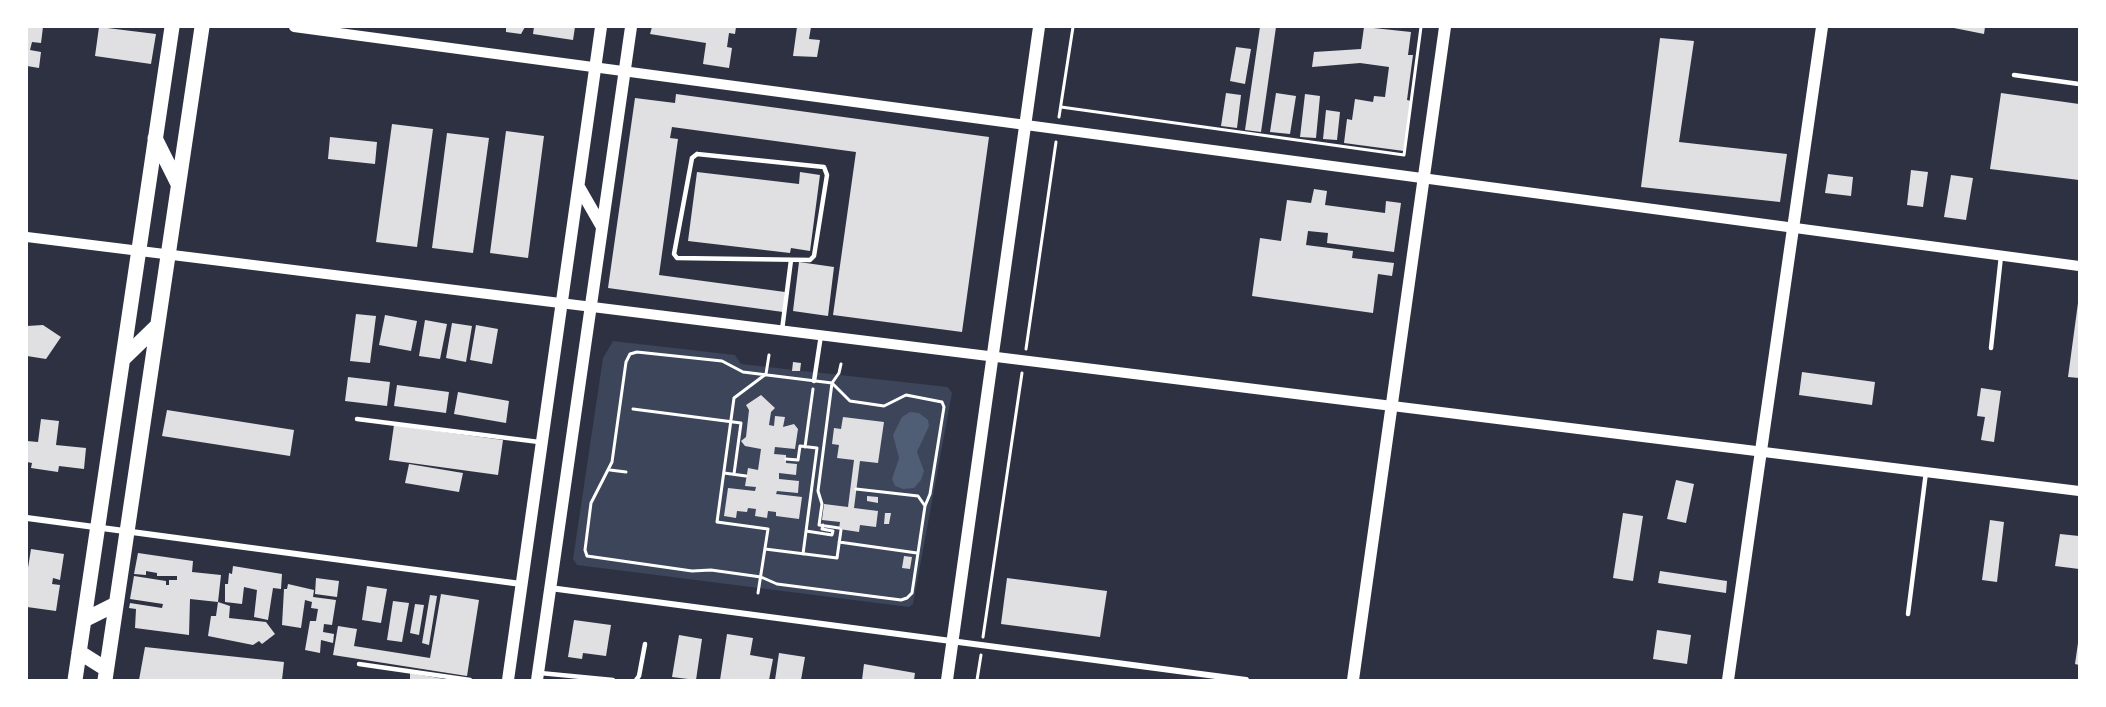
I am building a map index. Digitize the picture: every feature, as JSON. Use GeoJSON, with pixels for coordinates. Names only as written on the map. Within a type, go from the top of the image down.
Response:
{"type":"FeatureCollection","features":[{"type":"Feature","properties":{"kind":"main road"},"geometry":{"type":"LineString","coordinates":[[75,680],[172,27]]}},
{"type":"Feature","properties":{"kind":"main road"},"geometry":{"type":"LineString","coordinates":[[106,674],[202,27]]}},
{"type":"Feature","properties":{"kind":"main road"},"geometry":{"type":"LineString","coordinates":[[508,680],[602,27]]}},
{"type":"Feature","properties":{"kind":"main road"},"geometry":{"type":"LineString","coordinates":[[537,676],[631,27]]}},
{"type":"Feature","properties":{"kind":"main road"},"geometry":{"type":"LineString","coordinates":[[947,680],[1040,27]]}},
{"type":"Feature","properties":{"kind":"main road"},"geometry":{"type":"LineString","coordinates":[[1353,680],[1445,27]]}},
{"type":"Feature","properties":{"kind":"main road"},"geometry":{"type":"LineString","coordinates":[[1728,680],[1822,27]]}},
{"type":"Feature","properties":{"kind":"main road"},"geometry":{"type":"LineString","coordinates":[[155,138],[178,184]]}},
{"type":"Feature","properties":{"kind":"main road"},"geometry":{"type":"LineString","coordinates":[[579,187],[602,227]]}},
{"type":"Feature","properties":{"kind":"main road"},"geometry":{"type":"LineString","coordinates":[[123,359],[157,326]]}},
{"type":"Feature","properties":{"kind":"main road"},"geometry":{"type":"LineString","coordinates":[[84,620],[116,604]]}},
{"type":"Feature","properties":{"kind":"main road"},"geometry":{"type":"LineString","coordinates":[[79,652],[106,674]]}},
{"type":"Feature","properties":{"kind":"street"},"geometry":{"type":"LineString","coordinates":[[294,27],[2079,266]]}},
{"type":"Feature","properties":{"kind":"street"},"geometry":{"type":"LineString","coordinates":[[27,237],[2079,491]]}},
{"type":"Feature","properties":{"kind":"street"},"geometry":{"type":"LineString","coordinates":[[27,518],[522,584]]}},
{"type":"Feature","properties":{"kind":"street"},"geometry":{"type":"LineString","coordinates":[[550,588],[1246,680]]}},
{"type":"Feature","properties":{"kind":"lane"},"geometry":{"type":"LineString","coordinates":[[2014,75],[2079,84]]}},
{"type":"Feature","properties":{"kind":"lane"},"geometry":{"type":"LineString","coordinates":[[696,154],[824,167],[827,175],[814,256],[810,260],[791,260],[677,258],[674,254],[692,158],[696,154]]}},
{"type":"Feature","properties":{"kind":"lane"},"geometry":{"type":"LineString","coordinates":[[1991,348],[2001,255]]}},
{"type":"Feature","properties":{"kind":"lane"},"geometry":{"type":"LineString","coordinates":[[782,330],[791,260]]}},
{"type":"Feature","properties":{"kind":"lane"},"geometry":{"type":"LineString","coordinates":[[814,381],[821,335]]}},
{"type":"Feature","properties":{"kind":"lane"},"geometry":{"type":"LineString","coordinates":[[357,419],[542,443]]}},
{"type":"Feature","properties":{"kind":"lane"},"geometry":{"type":"LineString","coordinates":[[1908,614],[1926,472]]}},
{"type":"Feature","properties":{"kind":"lane"},"geometry":{"type":"LineString","coordinates":[[636,680],[639,676],[645,644]]}},
{"type":"Feature","properties":{"kind":"lane"},"geometry":{"type":"LineString","coordinates":[[359,664],[470,680]]}},
{"type":"Feature","properties":{"kind":"lane"},"geometry":{"type":"LineString","coordinates":[[537,676],[614,680]]}},
{"type":"Feature","properties":{"kind":"path"},"geometry":{"type":"LineString","coordinates":[[1073,27],[1061,107],[1404,155],[1421,27]]}},
{"type":"Feature","properties":{"kind":"path"},"geometry":{"type":"LineString","coordinates":[[1028,336],[1056,143]]}},
{"type":"Feature","properties":{"kind":"path"},"geometry":{"type":"LineString","coordinates":[[637,352],[722,361],[743,372],[814,381],[832,383],[850,401],[884,406],[906,395],[942,402],[944,407],[930,494],[925,506],[912,593],[901,600],[777,584],[761,577],[711,570],[681,570],[587,556],[585,550],[591,503],[610,470],[626,362],[630,354],[637,352]]}},
{"type":"Feature","properties":{"kind":"path"},"geometry":{"type":"LineString","coordinates":[[758,593],[768,529],[717,522],[734,398],[766,375],[769,355]]}},
{"type":"Feature","properties":{"kind":"path"},"geometry":{"type":"LineString","coordinates":[[765,549],[837,558],[840,529],[819,525],[822,504],[818,491],[832,383],[839,373],[841,364]]}},
{"type":"Feature","properties":{"kind":"path"},"geometry":{"type":"LineString","coordinates":[[985,624],[1022,374]]}},
{"type":"Feature","properties":{"kind":"path"},"geometry":{"type":"LineString","coordinates":[[806,447],[814,381]]}},
{"type":"Feature","properties":{"kind":"path"},"geometry":{"type":"LineString","coordinates":[[633,409],[741,423],[734,474]]}},
{"type":"Feature","properties":{"kind":"path"},"geometry":{"type":"LineString","coordinates":[[786,459],[798,460],[800,446],[817,448],[803,554]]}},
{"type":"Feature","properties":{"kind":"path"},"geometry":{"type":"LineString","coordinates":[[610,470],[626,472]]}},
{"type":"Feature","properties":{"kind":"path"},"geometry":{"type":"LineString","coordinates":[[723,473],[747,476]]}},
{"type":"Feature","properties":{"kind":"path"},"geometry":{"type":"LineString","coordinates":[[856,489],[918,496],[925,506]]}},
{"type":"Feature","properties":{"kind":"path"},"geometry":{"type":"LineString","coordinates":[[811,490],[818,491]]}},
{"type":"Feature","properties":{"kind":"path"},"geometry":{"type":"LineString","coordinates":[[806,531],[832,535],[832,531],[822,530],[823,525]]}},
{"type":"Feature","properties":{"kind":"path"},"geometry":{"type":"LineString","coordinates":[[839,542],[918,553]]}},
{"type":"Feature","properties":{"kind":"path"},"geometry":{"type":"LineString","coordinates":[[977,680],[980,659]]}},
{"type":"Feature","properties":{"kind":"shaded area"},"geometry":{"type":"Polygon","coordinates":[[[613,341],[735,355],[741,364],[948,387],[952,393],[913,604],[909,607],[577,565],[573,559],[603,358],[613,341]]]}},
{"type":"Feature","properties":{"kind":"shaded area"},"geometry":{"type":"Polygon","coordinates":[[[910,412],[919,413],[928,420],[929,426],[917,452],[924,471],[921,480],[914,488],[903,489],[895,486],[892,479],[899,458],[893,435],[902,417],[910,412]]]}},
{"type":"Feature","properties":{"kind":"building"},"geometry":{"type":"Polygon","coordinates":[[[43,27],[41,43],[32,42],[30,50],[41,52],[39,68],[27,66],[27,28],[43,27]]]}},
{"type":"Feature","properties":{"kind":"building"},"geometry":{"type":"Polygon","coordinates":[[[99,27],[156,34],[151,64],[95,56],[99,27]]]}},
{"type":"Feature","properties":{"kind":"building"},"geometry":{"type":"Polygon","coordinates":[[[506,27],[525,27],[521,34],[506,32],[506,27]]]}},
{"type":"Feature","properties":{"kind":"building"},"geometry":{"type":"Polygon","coordinates":[[[534,27],[575,27],[573,40],[533,34],[534,27]]]}},
{"type":"Feature","properties":{"kind":"building"},"geometry":{"type":"Polygon","coordinates":[[[652,27],[736,27],[735,34],[729,33],[727,47],[732,48],[729,68],[703,64],[706,43],[650,34],[652,27]]]}},
{"type":"Feature","properties":{"kind":"building"},"geometry":{"type":"Polygon","coordinates":[[[797,27],[811,27],[809,39],[820,40],[817,57],[793,56],[797,27]]]}},
{"type":"Feature","properties":{"kind":"building"},"geometry":{"type":"Polygon","coordinates":[[[1260,27],[1276,27],[1261,132],[1245,130],[1260,27]]]}},
{"type":"Feature","properties":{"kind":"building"},"geometry":{"type":"Polygon","coordinates":[[[1364,27],[1411,32],[1408,55],[1413,55],[1407,100],[1411,101],[1404,151],[1344,143],[1347,119],[1352,120],[1355,99],[1373,102],[1374,96],[1385,97],[1389,67],[1360,63],[1312,67],[1314,52],[1361,49],[1364,27]]]}},
{"type":"Feature","properties":{"kind":"building"},"geometry":{"type":"Polygon","coordinates":[[[1949,27],[1985,27],[1984,34],[1949,27]]]}},
{"type":"Feature","properties":{"kind":"building"},"geometry":{"type":"Polygon","coordinates":[[[1660,38],[1694,41],[1679,142],[1787,154],[1780,202],[1641,187],[1660,38]]]}},
{"type":"Feature","properties":{"kind":"building"},"geometry":{"type":"Polygon","coordinates":[[[1236,47],[1251,49],[1245,84],[1230,81],[1236,47]]]}},
{"type":"Feature","properties":{"kind":"building"},"geometry":{"type":"Polygon","coordinates":[[[1226,93],[1241,95],[1237,128],[1221,126],[1226,93]]]}},
{"type":"Feature","properties":{"kind":"building"},"geometry":{"type":"Polygon","coordinates":[[[1276,93],[1296,96],[1290,134],[1270,132],[1276,93]]]}},
{"type":"Feature","properties":{"kind":"building"},"geometry":{"type":"Polygon","coordinates":[[[2001,93],[2079,104],[2079,180],[1990,169],[2001,93]]]}},
{"type":"Feature","properties":{"kind":"building"},"geometry":{"type":"Polygon","coordinates":[[[676,94],[989,137],[962,332],[833,315],[856,152],[672,127],[670,138],[678,139],[659,275],[785,292],[783,312],[608,288],[635,98],[675,103],[676,94]]]}},
{"type":"Feature","properties":{"kind":"building"},"geometry":{"type":"Polygon","coordinates":[[[1305,94],[1320,96],[1316,138],[1300,137],[1305,94]]]}},
{"type":"Feature","properties":{"kind":"building"},"geometry":{"type":"Polygon","coordinates":[[[1326,110],[1340,112],[1337,140],[1323,139],[1326,110]]]}},
{"type":"Feature","properties":{"kind":"building"},"geometry":{"type":"Polygon","coordinates":[[[392,124],[433,129],[417,247],[376,242],[392,124]]]}},
{"type":"Feature","properties":{"kind":"building"},"geometry":{"type":"Polygon","coordinates":[[[506,131],[544,136],[528,258],[490,253],[506,131]]]}},
{"type":"Feature","properties":{"kind":"building"},"geometry":{"type":"Polygon","coordinates":[[[447,133],[489,138],[473,253],[432,248],[447,133]]]}},
{"type":"Feature","properties":{"kind":"building"},"geometry":{"type":"Polygon","coordinates":[[[330,137],[377,142],[375,164],[328,159],[330,137]]]}},
{"type":"Feature","properties":{"kind":"building"},"geometry":{"type":"Polygon","coordinates":[[[1911,170],[1928,172],[1923,207],[1907,205],[1911,170]]]}},
{"type":"Feature","properties":{"kind":"building"},"geometry":{"type":"Polygon","coordinates":[[[697,172],[799,184],[800,172],[820,175],[810,251],[791,248],[790,253],[688,241],[697,172]]]}},
{"type":"Feature","properties":{"kind":"building"},"geometry":{"type":"Polygon","coordinates":[[[1828,174],[1853,177],[1851,196],[1825,193],[1828,174]]]}},
{"type":"Feature","properties":{"kind":"building"},"geometry":{"type":"Polygon","coordinates":[[[1951,175],[1973,178],[1966,220],[1944,217],[1951,175]]]}},
{"type":"Feature","properties":{"kind":"building"},"geometry":{"type":"Polygon","coordinates":[[[1314,189],[1327,191],[1325,205],[1385,213],[1386,201],[1401,203],[1394,252],[1327,243],[1328,233],[1308,231],[1306,245],[1353,251],[1352,258],[1394,263],[1392,276],[1378,274],[1373,313],[1252,296],[1260,238],[1281,241],[1287,200],[1311,203],[1314,189]]]}},
{"type":"Feature","properties":{"kind":"building"},"geometry":{"type":"Polygon","coordinates":[[[799,262],[834,267],[828,316],[793,311],[799,262]]]}},
{"type":"Feature","properties":{"kind":"building"},"geometry":{"type":"Polygon","coordinates":[[[2079,303],[2079,378],[2068,377],[2079,303]]]}},
{"type":"Feature","properties":{"kind":"building"},"geometry":{"type":"Polygon","coordinates":[[[356,314],[376,316],[370,363],[350,361],[356,314]]]}},
{"type":"Feature","properties":{"kind":"building"},"geometry":{"type":"Polygon","coordinates":[[[385,315],[417,321],[411,351],[379,345],[385,315]]]}},
{"type":"Feature","properties":{"kind":"building"},"geometry":{"type":"Polygon","coordinates":[[[425,320],[447,324],[440,359],[419,356],[425,320]]]}},
{"type":"Feature","properties":{"kind":"building"},"geometry":{"type":"Polygon","coordinates":[[[452,323],[472,326],[466,362],[446,358],[452,323]]]}},
{"type":"Feature","properties":{"kind":"building"},"geometry":{"type":"Polygon","coordinates":[[[43,325],[61,337],[46,359],[27,356],[27,326],[43,325]]]}},
{"type":"Feature","properties":{"kind":"building"},"geometry":{"type":"Polygon","coordinates":[[[476,325],[498,329],[492,364],[470,360],[476,325]]]}},
{"type":"Feature","properties":{"kind":"building"},"geometry":{"type":"Polygon","coordinates":[[[793,362],[801,363],[800,371],[792,371],[793,362]]]}},
{"type":"Feature","properties":{"kind":"building"},"geometry":{"type":"Polygon","coordinates":[[[1802,372],[1875,382],[1872,405],[1799,395],[1802,372]]]}},
{"type":"Feature","properties":{"kind":"building"},"geometry":{"type":"Polygon","coordinates":[[[348,377],[390,382],[387,406],[345,401],[348,377]]]}},
{"type":"Feature","properties":{"kind":"building"},"geometry":{"type":"Polygon","coordinates":[[[397,385],[449,392],[446,413],[394,406],[397,385]]]}},
{"type":"Feature","properties":{"kind":"building"},"geometry":{"type":"Polygon","coordinates":[[[1981,388],[2001,391],[1994,442],[1981,440],[1985,417],[1977,416],[1981,388]]]}},
{"type":"Feature","properties":{"kind":"building"},"geometry":{"type":"Polygon","coordinates":[[[458,392],[509,401],[506,423],[454,414],[458,392]]]}},
{"type":"Feature","properties":{"kind":"building"},"geometry":{"type":"Polygon","coordinates":[[[761,395],[775,408],[771,412],[769,425],[774,426],[775,416],[785,417],[783,427],[794,424],[798,429],[795,449],[775,447],[774,454],[786,455],[786,463],[797,464],[796,475],[779,473],[779,479],[799,481],[798,493],[777,491],[776,494],[802,497],[799,519],[776,516],[776,512],[768,511],[767,518],[755,516],[756,509],[748,508],[747,512],[737,511],[736,518],[724,516],[728,488],[755,491],[756,487],[745,486],[748,468],[758,470],[761,449],[745,446],[741,441],[746,437],[749,410],[746,405],[761,395]]]}},
{"type":"Feature","properties":{"kind":"building"},"geometry":{"type":"Polygon","coordinates":[[[167,410],[294,430],[290,456],[162,436],[167,410]]]}},
{"type":"Feature","properties":{"kind":"building"},"geometry":{"type":"Polygon","coordinates":[[[843,417],[884,422],[878,463],[860,461],[854,508],[878,511],[876,527],[860,525],[859,532],[839,529],[840,522],[822,520],[824,504],[848,507],[854,460],[837,458],[839,445],[832,444],[834,428],[841,429],[843,417]]]}},
{"type":"Feature","properties":{"kind":"building"},"geometry":{"type":"Polygon","coordinates":[[[41,419],[59,421],[56,445],[86,448],[84,469],[59,466],[58,472],[31,468],[32,463],[27,462],[27,441],[38,442],[41,419]]]}},
{"type":"Feature","properties":{"kind":"building"},"geometry":{"type":"Polygon","coordinates":[[[394,425],[503,440],[498,475],[389,460],[394,425]]]}},
{"type":"Feature","properties":{"kind":"building"},"geometry":{"type":"Polygon","coordinates":[[[409,464],[463,473],[459,492],[405,483],[409,464]]]}},
{"type":"Feature","properties":{"kind":"building"},"geometry":{"type":"Polygon","coordinates":[[[1676,480],[1694,484],[1686,523],[1667,519],[1676,480]]]}},
{"type":"Feature","properties":{"kind":"building"},"geometry":{"type":"Polygon","coordinates":[[[867,496],[878,497],[878,503],[867,501],[867,496]]]}},
{"type":"Feature","properties":{"kind":"building"},"geometry":{"type":"Polygon","coordinates":[[[885,513],[891,513],[889,524],[884,524],[885,513]]]}},
{"type":"Feature","properties":{"kind":"building"},"geometry":{"type":"Polygon","coordinates":[[[1623,513],[1643,516],[1633,581],[1613,578],[1623,513]]]}},
{"type":"Feature","properties":{"kind":"building"},"geometry":{"type":"Polygon","coordinates":[[[1990,520],[2004,522],[1997,582],[1982,580],[1990,520]]]}},
{"type":"Feature","properties":{"kind":"building"},"geometry":{"type":"Polygon","coordinates":[[[2060,534],[2079,536],[2079,569],[2055,566],[2060,534]]]}},
{"type":"Feature","properties":{"kind":"building"},"geometry":{"type":"Polygon","coordinates":[[[31,549],[64,554],[60,580],[53,578],[52,584],[60,585],[56,611],[27,607],[27,574],[31,549]]]}},
{"type":"Feature","properties":{"kind":"building"},"geometry":{"type":"Polygon","coordinates":[[[138,553],[193,561],[192,572],[221,575],[218,602],[190,599],[189,635],[135,628],[136,609],[129,608],[130,603],[162,608],[163,604],[130,599],[134,576],[166,581],[166,585],[169,585],[169,580],[177,580],[177,576],[157,576],[157,573],[146,571],[146,575],[134,574],[138,553]]]}},
{"type":"Feature","properties":{"kind":"building"},"geometry":{"type":"Polygon","coordinates":[[[904,556],[912,557],[910,569],[902,568],[904,556]]]}},
{"type":"Feature","properties":{"kind":"building"},"geometry":{"type":"Polygon","coordinates":[[[233,566],[282,574],[281,589],[273,588],[268,620],[254,617],[257,590],[244,587],[242,604],[225,602],[225,584],[228,584],[229,573],[232,574],[233,566]]]}},
{"type":"Feature","properties":{"kind":"building"},"geometry":{"type":"Polygon","coordinates":[[[1660,571],[1727,581],[1726,593],[1658,583],[1660,571]]]}},
{"type":"Feature","properties":{"kind":"building"},"geometry":{"type":"Polygon","coordinates":[[[316,578],[339,581],[337,597],[315,594],[316,578]]]}},
{"type":"Feature","properties":{"kind":"building"},"geometry":{"type":"Polygon","coordinates":[[[1007,578],[1107,591],[1100,637],[1001,624],[1007,578]]]}},
{"type":"Feature","properties":{"kind":"building"},"geometry":{"type":"Polygon","coordinates":[[[288,584],[314,590],[313,597],[336,600],[332,625],[324,624],[323,632],[334,634],[333,643],[321,640],[320,653],[305,650],[310,621],[316,621],[318,609],[311,608],[312,602],[305,600],[301,628],[282,625],[284,589],[287,589],[288,584]]]}},
{"type":"Feature","properties":{"kind":"building"},"geometry":{"type":"Polygon","coordinates":[[[367,586],[387,589],[381,623],[362,620],[367,586]]]}},
{"type":"Feature","properties":{"kind":"building"},"geometry":{"type":"Polygon","coordinates":[[[441,594],[479,600],[467,676],[333,655],[338,626],[357,629],[354,646],[430,658],[441,594]]]}},
{"type":"Feature","properties":{"kind":"building"},"geometry":{"type":"Polygon","coordinates":[[[430,595],[437,596],[429,645],[422,643],[430,595]]]}},
{"type":"Feature","properties":{"kind":"building"},"geometry":{"type":"Polygon","coordinates":[[[393,601],[409,603],[402,642],[387,640],[393,601]]]}},
{"type":"Feature","properties":{"kind":"building"},"geometry":{"type":"Polygon","coordinates":[[[218,602],[230,606],[229,618],[266,622],[275,634],[262,644],[259,641],[253,645],[208,636],[211,616],[216,616],[218,602]]]}},
{"type":"Feature","properties":{"kind":"building"},"geometry":{"type":"Polygon","coordinates":[[[415,604],[424,605],[419,635],[410,633],[415,604]]]}},
{"type":"Feature","properties":{"kind":"building"},"geometry":{"type":"Polygon","coordinates":[[[574,620],[611,625],[606,656],[583,653],[582,659],[568,657],[574,620]]]}},
{"type":"Feature","properties":{"kind":"building"},"geometry":{"type":"Polygon","coordinates":[[[1657,630],[1691,635],[1687,664],[1653,659],[1657,630]]]}},
{"type":"Feature","properties":{"kind":"building"},"geometry":{"type":"Polygon","coordinates":[[[727,634],[753,638],[750,655],[773,659],[769,680],[720,680],[727,634]]]}},
{"type":"Feature","properties":{"kind":"building"},"geometry":{"type":"Polygon","coordinates":[[[679,635],[702,639],[696,680],[672,677],[679,635]]]}},
{"type":"Feature","properties":{"kind":"building"},"geometry":{"type":"Polygon","coordinates":[[[2079,643],[2079,665],[2075,664],[2079,643]]]}},
{"type":"Feature","properties":{"kind":"building"},"geometry":{"type":"Polygon","coordinates":[[[145,647],[284,662],[282,680],[139,680],[145,647]]]}},
{"type":"Feature","properties":{"kind":"building"},"geometry":{"type":"Polygon","coordinates":[[[779,653],[805,657],[801,680],[775,680],[779,653]]]}},
{"type":"Feature","properties":{"kind":"building"},"geometry":{"type":"Polygon","coordinates":[[[864,664],[915,673],[914,680],[862,680],[864,664]]]}},
{"type":"Feature","properties":{"kind":"building"},"geometry":{"type":"Polygon","coordinates":[[[410,673],[444,679],[444,680],[410,680],[410,673]]]}}]}
